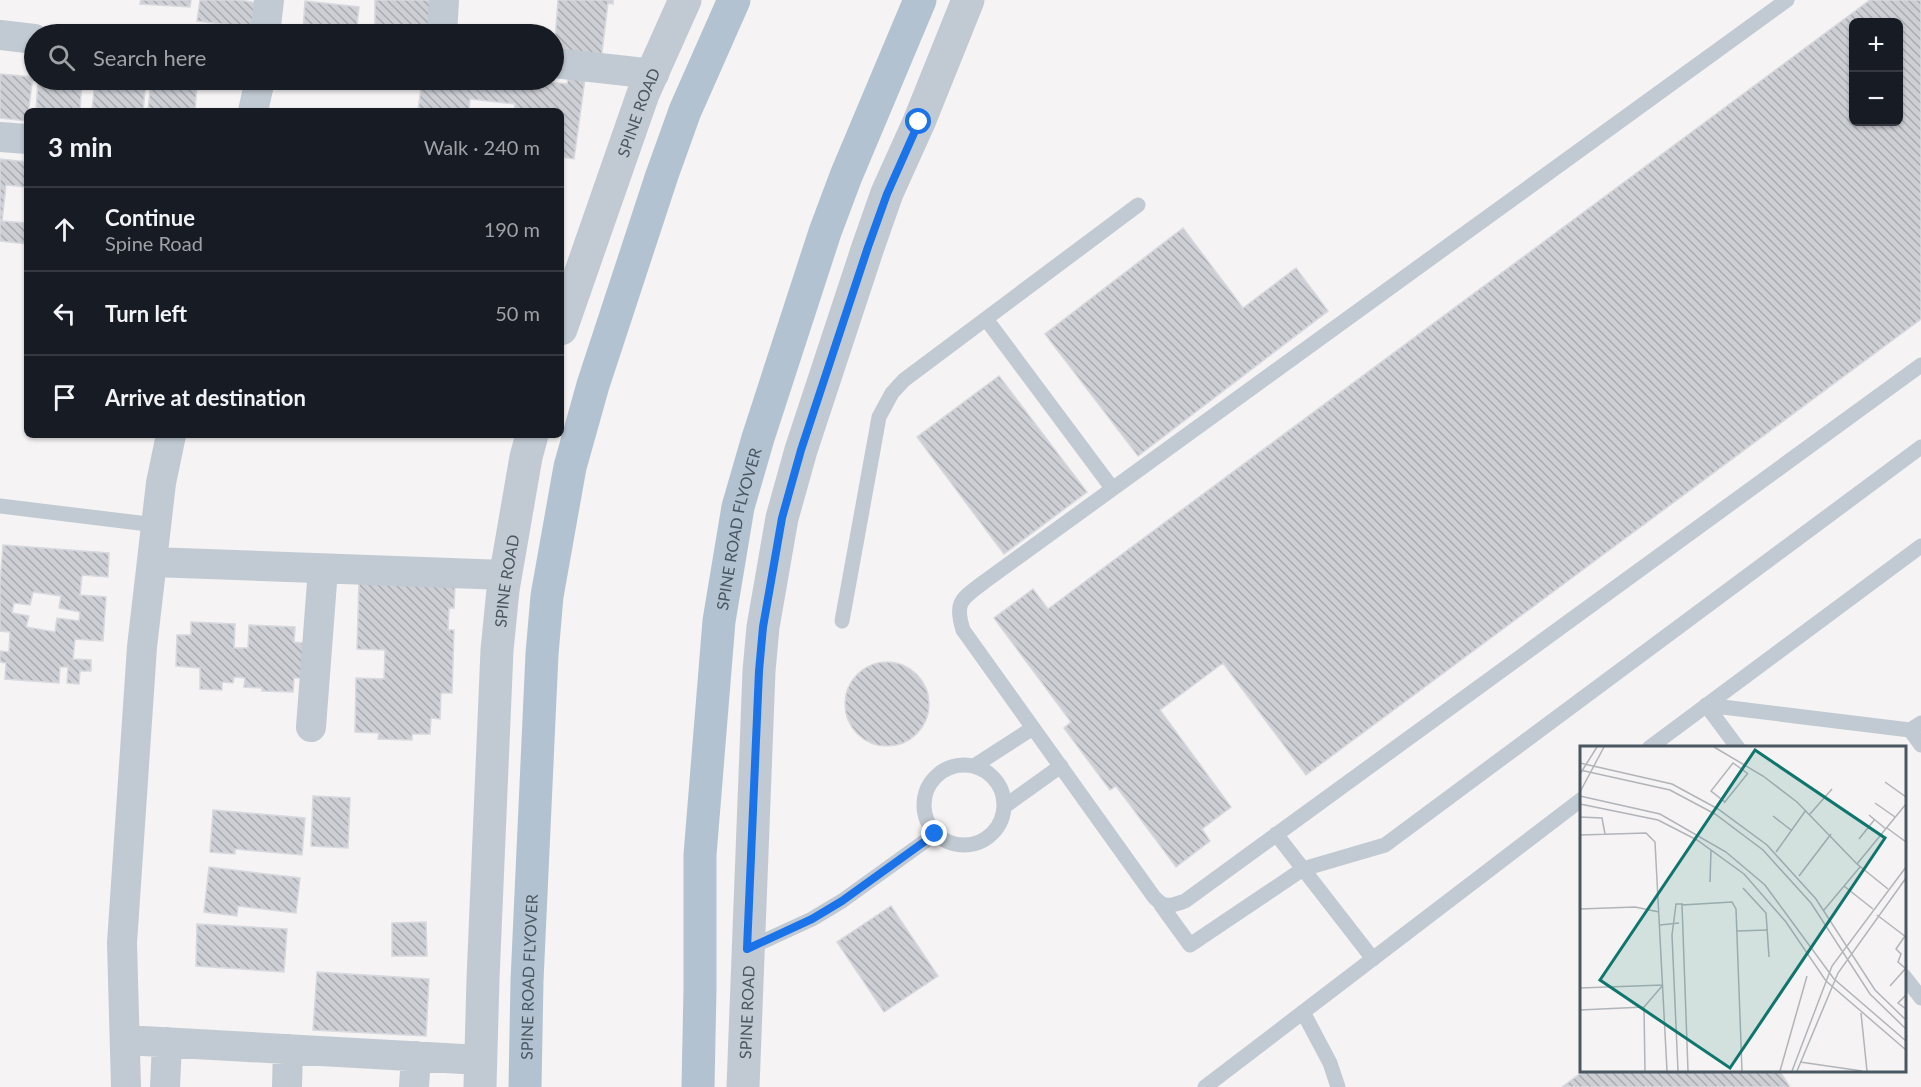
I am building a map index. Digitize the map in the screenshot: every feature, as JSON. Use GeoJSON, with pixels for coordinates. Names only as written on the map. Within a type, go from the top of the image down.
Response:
{"type":"FeatureCollection","features":[{"type":"Feature","properties":{"kind":"main road","name":"SPINE ROAD FLYOVER"},"geometry":{"type":"LineString","coordinates":[[525,1087],[527,981],[542,654],[548,596],[570,467],[593,386],[662,175],[685,111],[734,0]]}},
{"type":"Feature","properties":{"kind":"main road","name":"SPINE ROAD FLYOVER"},"geometry":{"type":"LineString","coordinates":[[698,1087],[701,843],[719,621],[738,507],[825,232],[920,0]]}},
{"type":"Feature","properties":{"kind":"street"},"geometry":{"type":"LineString","coordinates":[[267,24],[268,0]]}},
{"type":"Feature","properties":{"kind":"street"},"geometry":{"type":"LineString","coordinates":[[443,24],[444,0]]}},
{"type":"Feature","properties":{"kind":"street","name":"SPINE ROAD"},"geometry":{"type":"LineString","coordinates":[[564,320],[635,116],[684,0]]}},
{"type":"Feature","properties":{"kind":"street","name":"SPINE ROAD"},"geometry":{"type":"LineString","coordinates":[[743,1087],[759,671],[763,627],[782,518],[805,439],[887,194],[968,0]]}},
{"type":"Feature","properties":{"kind":"street"},"geometry":{"type":"LineString","coordinates":[[0,35],[24,38]]}},
{"type":"Feature","properties":{"kind":"street"},"geometry":{"type":"LineString","coordinates":[[564,64],[654,74]]}},
{"type":"Feature","properties":{"kind":"street"},"geometry":{"type":"LineString","coordinates":[[254,108],[258,90]]}},
{"type":"Feature","properties":{"kind":"street"},"geometry":{"type":"LineString","coordinates":[[0,137],[24,139]]}},
{"type":"Feature","properties":{"kind":"street"},"geometry":{"type":"LineString","coordinates":[[126,1087],[122,943],[141,647],[161,483],[170,438]]}},
{"type":"Feature","properties":{"kind":"street","name":"SPINE ROAD"},"geometry":{"type":"LineString","coordinates":[[480,1073],[497,650],[505,575],[531,438]]}},
{"type":"Feature","properties":{"kind":"street"},"geometry":{"type":"LineString","coordinates":[[152,562],[505,575]]}},
{"type":"Feature","properties":{"kind":"street"},"geometry":{"type":"LineString","coordinates":[[311,727],[323,569]]}},
{"type":"Feature","properties":{"kind":"street"},"geometry":{"type":"LineString","coordinates":[[125,1040],[416,1056],[480,1073]]}},
{"type":"Feature","properties":{"kind":"street"},"geometry":{"type":"LineString","coordinates":[[165,1087],[167,1042]]}},
{"type":"Feature","properties":{"kind":"street"},"geometry":{"type":"LineString","coordinates":[[287,1087],[288,1049]]}},
{"type":"Feature","properties":{"kind":"street"},"geometry":{"type":"LineString","coordinates":[[414,1087],[416,1056]]}},
{"type":"Feature","properties":{"kind":"lane"},"geometry":{"type":"LineString","coordinates":[[1786,0],[963,598],[958,613],[963,630],[1190,945],[1303,869],[1385,844],[1921,447]]}},
{"type":"Feature","properties":{"kind":"lane"},"geometry":{"type":"LineString","coordinates":[[843,621],[879,417],[892,393],[904,380],[1138,205]]}},
{"type":"Feature","properties":{"kind":"lane"},"geometry":{"type":"LineString","coordinates":[[986,319],[1112,488]]}},
{"type":"Feature","properties":{"kind":"lane"},"geometry":{"type":"LineString","coordinates":[[1161,905],[1172,906],[1185,901],[1921,365]]}},
{"type":"Feature","properties":{"kind":"lane"},"geometry":{"type":"LineString","coordinates":[[0,506],[156,525]]}},
{"type":"Feature","properties":{"kind":"lane"},"geometry":{"type":"LineString","coordinates":[[1652,746],[1921,546]]}},
{"type":"Feature","properties":{"kind":"lane"},"geometry":{"type":"LineString","coordinates":[[1706,705],[1916,726],[1921,745]]}},
{"type":"Feature","properties":{"kind":"lane"},"geometry":{"type":"LineString","coordinates":[[1706,705],[1737,746]]}},
{"type":"Feature","properties":{"kind":"lane"},"geometry":{"type":"LineString","coordinates":[[974,766],[1033,728]]}},
{"type":"Feature","properties":{"kind":"lane"},"geometry":{"type":"LineString","coordinates":[[961,765],[974,766],[986,771],[996,781],[1003,793],[1005,806],[1002,820],[995,832],[972,846],[958,846],[946,842],[935,834],[927,823],[923,810],[924,797],[937,774],[961,765]]}},
{"type":"Feature","properties":{"kind":"lane"},"geometry":{"type":"LineString","coordinates":[[1005,806],[1061,766]]}},
{"type":"Feature","properties":{"kind":"lane"},"geometry":{"type":"LineString","coordinates":[[1205,1087],[1580,801]]}},
{"type":"Feature","properties":{"kind":"lane"},"geometry":{"type":"LineString","coordinates":[[747,949],[812,919],[842,901],[935,834]]}},
{"type":"Feature","properties":{"kind":"lane"},"geometry":{"type":"LineString","coordinates":[[1276,834],[1373,959]]}},
{"type":"Feature","properties":{"kind":"lane"},"geometry":{"type":"LineString","coordinates":[[1906,977],[1921,998]]}},
{"type":"Feature","properties":{"kind":"lane"},"geometry":{"type":"LineString","coordinates":[[1303,1012],[1330,1063],[1338,1087]]}},
{"type":"Feature","properties":{"kind":"building"},"geometry":{"type":"Polygon","coordinates":[[[141,0],[191,0],[190,7],[140,4],[141,0]]]}},
{"type":"Feature","properties":{"kind":"building"},"geometry":{"type":"Polygon","coordinates":[[[200,0],[239,0],[257,3],[254,24],[197,21],[200,0]]]}},
{"type":"Feature","properties":{"kind":"building"},"geometry":{"type":"Polygon","coordinates":[[[375,0],[440,0],[440,24],[375,24],[375,0]]]}},
{"type":"Feature","properties":{"kind":"building"},"geometry":{"type":"Polygon","coordinates":[[[558,0],[613,0],[613,4],[608,3],[601,60],[564,55],[564,24],[556,24],[558,0]]]}},
{"type":"Feature","properties":{"kind":"building"},"geometry":{"type":"Polygon","coordinates":[[[1870,0],[1921,0],[1921,319],[1306,775],[1223,663],[1160,710],[1231,807],[1202,829],[1210,841],[1176,867],[1116,786],[1110,790],[1064,728],[1071,722],[994,618],[1033,589],[1048,609],[1870,0]]]}},
{"type":"Feature","properties":{"kind":"building"},"geometry":{"type":"Polygon","coordinates":[[[305,1],[359,7],[357,24],[303,24],[305,1]]]}},
{"type":"Feature","properties":{"kind":"building"},"geometry":{"type":"Polygon","coordinates":[[[0,74],[24,76],[24,90],[31,90],[29,108],[24,108],[24,121],[0,118],[0,74]]]}},
{"type":"Feature","properties":{"kind":"building"},"geometry":{"type":"Polygon","coordinates":[[[568,77],[585,79],[574,159],[564,157],[564,108],[514,108],[515,104],[470,99],[469,108],[418,108],[421,90],[564,90],[564,84],[567,84],[568,77]]]}},
{"type":"Feature","properties":{"kind":"building"},"geometry":{"type":"Polygon","coordinates":[[[37,90],[81,90],[80,108],[36,108],[37,90]]]}},
{"type":"Feature","properties":{"kind":"building"},"geometry":{"type":"Polygon","coordinates":[[[94,90],[145,90],[143,108],[92,108],[94,90]]]}},
{"type":"Feature","properties":{"kind":"building"},"geometry":{"type":"Polygon","coordinates":[[[150,90],[197,90],[195,108],[148,108],[150,90]]]}},
{"type":"Feature","properties":{"kind":"building"},"geometry":{"type":"Polygon","coordinates":[[[0,159],[24,162],[24,187],[6,185],[2,221],[24,223],[24,244],[0,241],[0,159]]]}},
{"type":"Feature","properties":{"kind":"building"},"geometry":{"type":"Polygon","coordinates":[[[1183,228],[1243,308],[1296,268],[1328,311],[1138,456],[1045,334],[1183,228]]]}},
{"type":"Feature","properties":{"kind":"building"},"geometry":{"type":"Polygon","coordinates":[[[999,376],[1087,492],[1004,554],[917,437],[999,376]]]}},
{"type":"Feature","properties":{"kind":"building"},"geometry":{"type":"Polygon","coordinates":[[[3,545],[109,553],[108,577],[82,575],[80,595],[106,597],[103,641],[75,639],[73,659],[91,660],[91,671],[80,671],[79,684],[67,683],[68,667],[60,667],[59,683],[5,679],[6,663],[0,662],[0,651],[9,652],[10,632],[0,631],[3,545]],[[33,592],[30,605],[14,603],[12,613],[29,616],[26,627],[55,632],[57,618],[79,621],[80,612],[59,608],[61,596],[33,592]]]}},
{"type":"Feature","properties":{"kind":"building"},"geometry":{"type":"Polygon","coordinates":[[[359,582],[455,585],[454,608],[449,608],[448,630],[454,630],[452,693],[441,693],[440,719],[431,718],[430,734],[412,734],[412,740],[378,739],[379,733],[355,732],[356,678],[384,679],[385,650],[357,649],[359,582]]]}},
{"type":"Feature","properties":{"kind":"building"},"geometry":{"type":"Polygon","coordinates":[[[191,622],[235,624],[234,648],[248,648],[249,625],[295,627],[294,642],[303,643],[302,678],[294,678],[293,692],[262,691],[262,688],[244,687],[245,678],[234,677],[233,683],[222,682],[222,690],[200,689],[200,668],[176,666],[177,635],[191,635],[191,622]]]}},
{"type":"Feature","properties":{"kind":"building"},"geometry":{"type":"Polygon","coordinates":[[[879,662],[895,662],[911,669],[922,680],[929,696],[926,720],[917,734],[895,746],[879,746],[863,739],[852,728],[845,712],[845,696],[852,680],[863,669],[879,662]]]}},
{"type":"Feature","properties":{"kind":"building"},"geometry":{"type":"Polygon","coordinates":[[[313,796],[350,798],[348,848],[311,846],[313,796]]]}},
{"type":"Feature","properties":{"kind":"building"},"geometry":{"type":"Polygon","coordinates":[[[213,810],[305,818],[302,855],[235,849],[235,854],[210,852],[213,810]]]}},
{"type":"Feature","properties":{"kind":"building"},"geometry":{"type":"Polygon","coordinates":[[[209,867],[300,878],[296,913],[238,906],[237,916],[204,912],[209,867]]]}},
{"type":"Feature","properties":{"kind":"building"},"geometry":{"type":"Polygon","coordinates":[[[891,906],[938,976],[884,1012],[837,942],[891,906]]]}},
{"type":"Feature","properties":{"kind":"building"},"geometry":{"type":"Polygon","coordinates":[[[426,922],[427,956],[392,956],[392,923],[426,922]]]}},
{"type":"Feature","properties":{"kind":"building"},"geometry":{"type":"Polygon","coordinates":[[[197,924],[287,929],[284,972],[196,966],[197,924]]]}},
{"type":"Feature","properties":{"kind":"building"},"geometry":{"type":"Polygon","coordinates":[[[317,972],[429,979],[426,1036],[313,1030],[317,972]]]}},
{"type":"Feature","properties":{"kind":"building"},"geometry":{"type":"Polygon","coordinates":[[[1582,1072],[1780,1072],[1790,1087],[1562,1087],[1582,1072]]]}},
{"type":"Feature","properties":{"kind":"route"},"geometry":{"type":"LineString","coordinates":[[919,122],[887,194],[868,247],[801,450],[782,518],[763,627],[759,671],[747,949],[812,919],[842,901],[935,834]]}}]}
